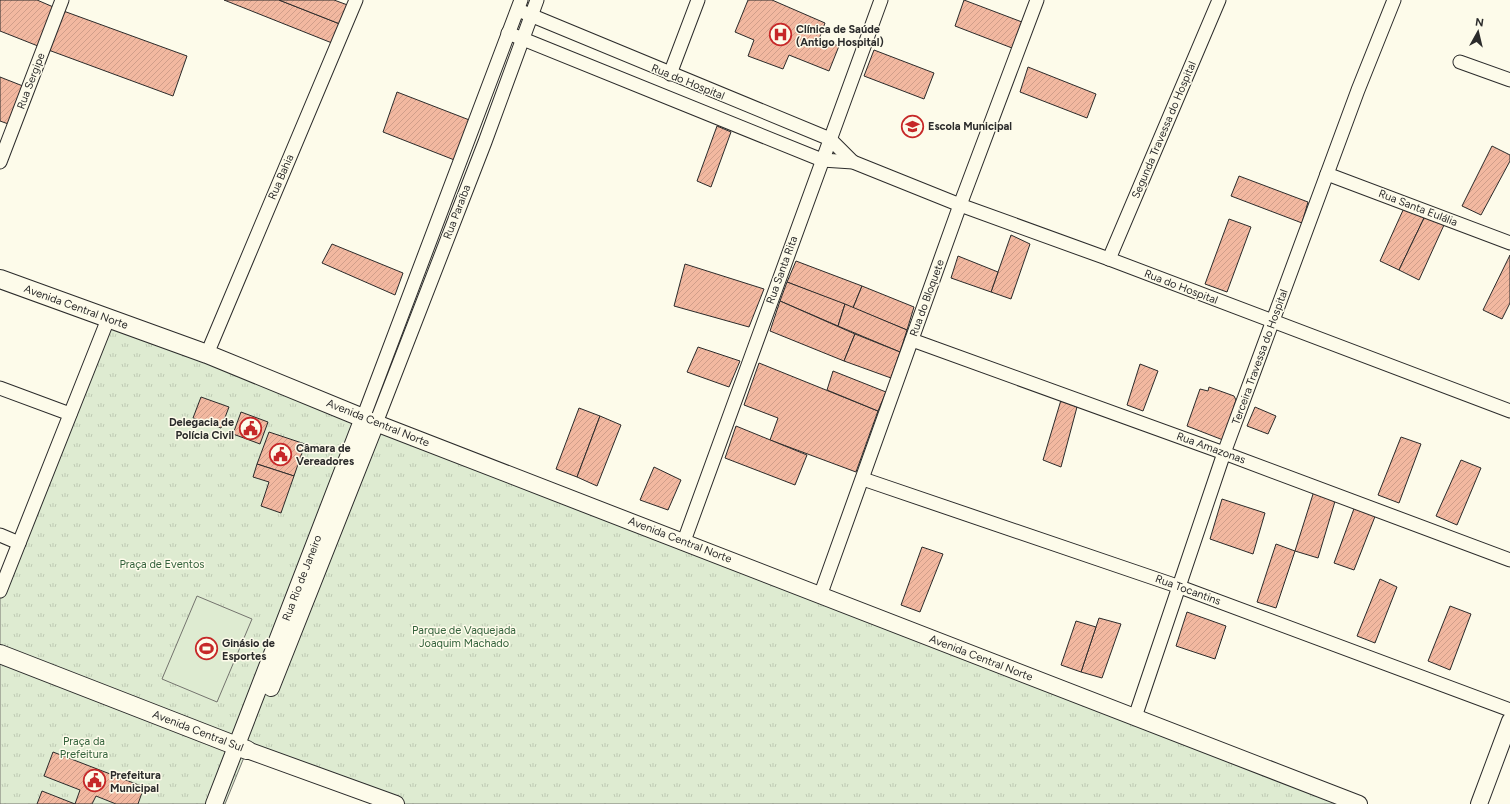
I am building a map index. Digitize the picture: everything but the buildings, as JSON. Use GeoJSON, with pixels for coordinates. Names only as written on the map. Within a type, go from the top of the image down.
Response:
{"type":"FeatureCollection","features":[{"type":"Feature","properties":{"kind":"main road","name":"Avenida Central Norte"},"geometry":{"type":"LineString","coordinates":[[0,278],[108,319],[207,354],[369,421]]}},
{"type":"Feature","properties":{"kind":"main road","name":"Avenida Central Sul"},"geometry":{"type":"LineString","coordinates":[[0,654],[242,748]]}},
{"type":"Feature","properties":{"kind":"street","name":"Rua Sergipe"},"geometry":{"type":"LineString","coordinates":[[0,162],[62,0]]}},
{"type":"Feature","properties":{"kind":"street","name":"Rua Bahia"},"geometry":{"type":"LineString","coordinates":[[207,354],[356,0]]}},
{"type":"Feature","properties":{"kind":"street","name":"Rua Paraíba"},"geometry":{"type":"LineString","coordinates":[[369,421],[485,142],[537,0]]}},
{"type":"Feature","properties":{"kind":"street"},"geometry":{"type":"LineString","coordinates":[[670,74],[698,0]]}},
{"type":"Feature","properties":{"kind":"street","name":"Rua Santa Rita"},"geometry":{"type":"LineString","coordinates":[[684,542],[881,0]]}},
{"type":"Feature","properties":{"kind":"street","name":"Rua do Bloquete"},"geometry":{"type":"LineString","coordinates":[[820,596],[960,205],[1037,0]]}},
{"type":"Feature","properties":{"kind":"street","name":"Segunda Travessa do Hospital"},"geometry":{"type":"LineString","coordinates":[[1109,259],[1219,0]]}},
{"type":"Feature","properties":{"kind":"street","name":"Terceira Travessa do Hospital"},"geometry":{"type":"LineString","coordinates":[[1135,717],[1224,453],[1327,174],[1394,0]]}},
{"type":"Feature","properties":{"kind":"street","name":"Rua Paraíba"},"geometry":{"type":"LineString","coordinates":[[369,421],[519,5]]}},
{"type":"Feature","properties":{"kind":"street","name":"Rua do Hospital"},"geometry":{"type":"LineString","coordinates":[[519,5],[531,15],[670,74],[830,139],[853,162]]}},
{"type":"Feature","properties":{"kind":"street","name":"Rua do Hospital"},"geometry":{"type":"LineString","coordinates":[[508,33],[822,160],[853,162],[960,205],[1109,259],[1273,323],[1510,411]]}},
{"type":"Feature","properties":{"kind":"street"},"geometry":{"type":"LineString","coordinates":[[1460,62],[1510,80]]}},
{"type":"Feature","properties":{"kind":"street","name":"Rua Santa Eulália"},"geometry":{"type":"LineString","coordinates":[[1327,174],[1510,243]]}},
{"type":"Feature","properties":{"kind":"street"},"geometry":{"type":"LineString","coordinates":[[0,591],[108,319]]}},
{"type":"Feature","properties":{"kind":"street","name":"Rua Amazonas"},"geometry":{"type":"LineString","coordinates":[[912,340],[1224,453],[1510,560]]}},
{"type":"Feature","properties":{"kind":"street"},"geometry":{"type":"LineString","coordinates":[[0,388],[70,414]]}},
{"type":"Feature","properties":{"kind":"street","name":"Avenida Central Norte"},"geometry":{"type":"LineString","coordinates":[[369,421],[1359,804]]}},
{"type":"Feature","properties":{"kind":"street","name":"Rua Rio de Janeiro"},"geometry":{"type":"LineString","coordinates":[[225,804],[242,748],[369,421]]}},
{"type":"Feature","properties":{"kind":"street","name":"Rua Tocantins"},"geometry":{"type":"LineString","coordinates":[[863,479],[1180,587],[1510,710]]}},
{"type":"Feature","properties":{"kind":"street"},"geometry":{"type":"LineString","coordinates":[[0,535],[19,543]]}},
{"type":"Feature","properties":{"kind":"street"},"geometry":{"type":"LineString","coordinates":[[1479,804],[1510,721]]}},
{"type":"Feature","properties":{"kind":"street","name":"Rua Rio de Janeiro"},"geometry":{"type":"LineString","coordinates":[[214,804],[242,748]]}},
{"type":"Feature","properties":{"kind":"street","name":"Avenida Central Sul"},"geometry":{"type":"LineString","coordinates":[[242,748],[378,801],[396,804]]}},
{"type":"Feature","properties":{"kind":"green space","name":"Parque de Vaquejada Joaquim Machado"},"geometry":{"type":"Polygon","coordinates":[[[106,320],[1359,804],[389,804],[247,750],[225,804],[0,804],[0,598],[20,540],[106,320]]]}},
{"type":"Feature","properties":{"kind":"green space","name":"Ginásio de Esportes"},"geometry":{"type":"Polygon","coordinates":[[[197,596],[252,619],[217,702],[162,679],[197,596]]]}},
{"type":"Feature","properties":{"kind":"place","name":"Clínica de Saúde (Antigo Hospital)"},"geometry":{"type":"Point","coordinates":[781,35]}},
{"type":"Feature","properties":{"kind":"place","name":"Escola Municipal"},"geometry":{"type":"Point","coordinates":[913,126]}},
{"type":"Feature","properties":{"kind":"place","name":"Delegacia de Polícia Civil"},"geometry":{"type":"Point","coordinates":[250,428]}},
{"type":"Feature","properties":{"kind":"place","name":"Câmara de Vereadores"},"geometry":{"type":"Point","coordinates":[281,454]}},
{"type":"Feature","properties":{"kind":"place","name":"Ginásio de Esportes"},"geometry":{"type":"Point","coordinates":[207,649]}},
{"type":"Feature","properties":{"kind":"place","name":"Prefeitura Municipal"},"geometry":{"type":"Point","coordinates":[94,781]}},
{"type":"Feature","properties":{"kind":"park label","name":"Praça de Eventos"},"geometry":{"type":"Point","coordinates":[162,564]}},
{"type":"Feature","properties":{"kind":"park label","name":"Praça da Prefeitura"},"geometry":{"type":"Point","coordinates":[84,747]}}]}
